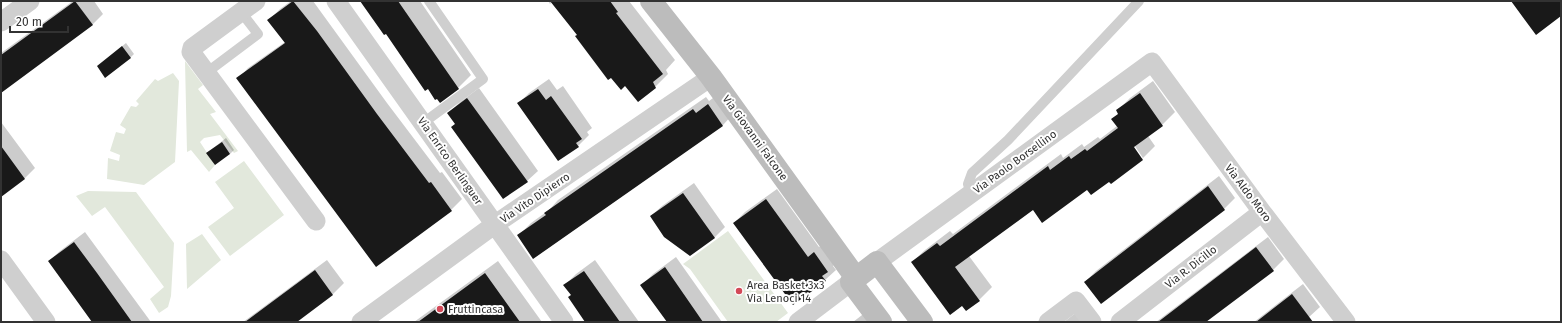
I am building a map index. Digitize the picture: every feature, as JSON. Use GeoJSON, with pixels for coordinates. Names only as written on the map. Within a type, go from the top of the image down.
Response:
{"type":"FeatureCollection","features":[{"type":"Feature","properties":{"kind":"street"},"geometry":{"type":"LineString","coordinates":[[1,22],[30,1]]}},
{"type":"Feature","properties":{"kind":"street","name":"Via Enrico Berlinguer"},"geometry":{"type":"LineString","coordinates":[[336,1],[564,322]]}},
{"type":"Feature","properties":{"kind":"street","name":"Via Giovanni Falcone"},"geometry":{"type":"LineString","coordinates":[[652,1],[711,77],[854,280],[881,322]]}},
{"type":"Feature","properties":{"kind":"street"},"geometry":{"type":"LineString","coordinates":[[248,6],[192,48],[191,52],[316,221]]}},
{"type":"Feature","properties":{"kind":"street","name":"Via Paolo Borsellino"},"geometry":{"type":"LineString","coordinates":[[877,262],[1152,62]]}},
{"type":"Feature","properties":{"kind":"street","name":"Via Aldo Moro"},"geometry":{"type":"LineString","coordinates":[[1152,62],[1345,322]]}},
{"type":"Feature","properties":{"kind":"street","name":"Via Vito Dipierro"},"geometry":{"type":"LineString","coordinates":[[361,322],[494,225],[711,77]]}},
{"type":"Feature","properties":{"kind":"street","name":"Via R. Dicillo"},"geometry":{"type":"LineString","coordinates":[[1120,322],[1262,212]]}},
{"type":"Feature","properties":{"kind":"street"},"geometry":{"type":"LineString","coordinates":[[1,260],[39,319]]}},
{"type":"Feature","properties":{"kind":"street"},"geometry":{"type":"LineString","coordinates":[[798,322],[877,262],[922,322]]}},
{"type":"Feature","properties":{"kind":"street"},"geometry":{"type":"LineString","coordinates":[[1048,322],[1076,301],[1092,322]]}},
{"type":"Feature","properties":{"kind":"lane"},"geometry":{"type":"LineString","coordinates":[[423,123],[483,79],[429,1]]}},
{"type":"Feature","properties":{"kind":"lane"},"geometry":{"type":"LineString","coordinates":[[971,194],[968,184],[972,173],[1008,140],[1139,1]]}},
{"type":"Feature","properties":{"kind":"lane"},"geometry":{"type":"LineString","coordinates":[[206,73],[258,34],[248,6]]}},
{"type":"Feature","properties":{"kind":"shaded area"},"geometry":{"type":"Polygon","coordinates":[[[185,61],[203,85],[198,89],[216,112],[210,114],[238,151],[234,153],[220,135],[204,138],[200,142],[215,165],[209,172],[191,150],[187,152],[185,61]]]}},
{"type":"Feature","properties":{"kind":"shaded area"},"geometry":{"type":"Polygon","coordinates":[[[173,73],[179,81],[175,162],[144,185],[107,179],[108,158],[119,161],[120,155],[110,151],[116,132],[124,134],[126,129],[120,125],[131,106],[136,107],[139,104],[136,101],[155,79],[158,81],[173,73]]]}},
{"type":"Feature","properties":{"kind":"shaded area"},"geometry":{"type":"Polygon","coordinates":[[[244,161],[284,215],[230,256],[208,227],[234,208],[215,182],[244,161]]]}},
{"type":"Feature","properties":{"kind":"shaded area"},"geometry":{"type":"Polygon","coordinates":[[[88,191],[136,192],[174,243],[171,296],[168,307],[159,313],[150,299],[164,287],[105,207],[92,216],[76,196],[88,191]]]}},
{"type":"Feature","properties":{"kind":"shaded area","name":"Area Basket 3x3 Via Lenoci 14"},"geometry":{"type":"Polygon","coordinates":[[[728,231],[788,313],[776,322],[728,322],[690,269],[683,264],[728,231]]]}},
{"type":"Feature","properties":{"kind":"shaded area"},"geometry":{"type":"Polygon","coordinates":[[[202,234],[221,260],[187,289],[186,244],[202,234]]]}},
{"type":"Feature","properties":{"kind":"building"},"geometry":{"type":"Polygon","coordinates":[[[75,1],[93,25],[1,93],[1,55],[75,1]]]}},
{"type":"Feature","properties":{"kind":"building"},"geometry":{"type":"Polygon","coordinates":[[[293,1],[317,31],[429,183],[431,182],[452,211],[376,267],[236,78],[285,43],[267,20],[293,1]]]}},
{"type":"Feature","properties":{"kind":"building"},"geometry":{"type":"Polygon","coordinates":[[[360,1],[398,1],[459,89],[440,103],[437,99],[435,100],[428,89],[425,91],[386,34],[384,35],[360,1]]]}},
{"type":"Feature","properties":{"kind":"building"},"geometry":{"type":"Polygon","coordinates":[[[550,1],[610,1],[618,12],[616,13],[663,74],[653,82],[656,88],[638,102],[625,86],[621,90],[611,78],[608,80],[575,36],[577,35],[550,1]]]}},
{"type":"Feature","properties":{"kind":"building"},"geometry":{"type":"Polygon","coordinates":[[[1511,1],[1561,1],[1561,16],[1536,35],[1511,1]]]}},
{"type":"Feature","properties":{"kind":"building"},"geometry":{"type":"Polygon","coordinates":[[[122,46],[131,58],[105,78],[97,66],[122,46]]]}},
{"type":"Feature","properties":{"kind":"building"},"geometry":{"type":"Polygon","coordinates":[[[538,89],[546,100],[551,96],[582,139],[576,143],[579,147],[558,161],[517,103],[538,89]]]}},
{"type":"Feature","properties":{"kind":"building"},"geometry":{"type":"Polygon","coordinates":[[[1140,93],[1163,126],[1134,147],[1143,160],[1111,184],[1109,182],[1091,195],[1087,190],[1042,223],[1033,210],[955,267],[980,301],[966,311],[962,306],[950,315],[911,262],[937,243],[940,246],[1048,166],[1050,170],[1069,156],[1071,159],[1085,149],[1087,151],[1118,128],[1111,119],[1118,114],[1116,110],[1140,93]]]}},
{"type":"Feature","properties":{"kind":"building"},"geometry":{"type":"Polygon","coordinates":[[[467,98],[528,182],[503,199],[451,127],[455,124],[447,113],[467,98]]]}},
{"type":"Feature","properties":{"kind":"building"},"geometry":{"type":"Polygon","coordinates":[[[708,104],[723,126],[533,259],[517,235],[546,215],[544,213],[693,109],[696,113],[708,104]]]}},
{"type":"Feature","properties":{"kind":"building"},"geometry":{"type":"Polygon","coordinates":[[[222,142],[230,154],[215,165],[206,153],[222,142]]]}},
{"type":"Feature","properties":{"kind":"building"},"geometry":{"type":"Polygon","coordinates":[[[1,146],[25,179],[1,197],[1,146]]]}},
{"type":"Feature","properties":{"kind":"building"},"geometry":{"type":"Polygon","coordinates":[[[1208,186],[1225,210],[1101,304],[1084,282],[1208,186]]]}},
{"type":"Feature","properties":{"kind":"building"},"geometry":{"type":"Polygon","coordinates":[[[683,193],[715,238],[690,256],[664,237],[650,216],[683,193]]]}},
{"type":"Feature","properties":{"kind":"building"},"geometry":{"type":"Polygon","coordinates":[[[766,199],[808,257],[814,252],[828,272],[822,276],[826,281],[793,305],[733,223],[766,199]]]}},
{"type":"Feature","properties":{"kind":"building"},"geometry":{"type":"Polygon","coordinates":[[[74,242],[132,322],[92,322],[48,261],[74,242]]]}},
{"type":"Feature","properties":{"kind":"building"},"geometry":{"type":"Polygon","coordinates":[[[1256,247],[1274,271],[1206,322],[1158,322],[1256,247]]]}},
{"type":"Feature","properties":{"kind":"building"},"geometry":{"type":"Polygon","coordinates":[[[665,267],[703,322],[667,322],[640,285],[665,267]]]}},
{"type":"Feature","properties":{"kind":"building"},"geometry":{"type":"Polygon","coordinates":[[[315,270],[333,295],[297,322],[245,322],[315,270]]]}},
{"type":"Feature","properties":{"kind":"building"},"geometry":{"type":"Polygon","coordinates":[[[584,271],[620,322],[585,322],[568,297],[571,295],[563,285],[584,271]]]}},
{"type":"Feature","properties":{"kind":"building"},"geometry":{"type":"Polygon","coordinates":[[[485,273],[520,322],[418,322],[485,273]]]}},
{"type":"Feature","properties":{"kind":"building"},"geometry":{"type":"Polygon","coordinates":[[[1292,294],[1313,322],[1256,322],[1292,294]]]}},
{"type":"Feature","properties":{"kind":"place","name":"Area Basket 3x3 Via Lenoci 14"},"geometry":{"type":"Point","coordinates":[739,291]}},
{"type":"Feature","properties":{"kind":"place","name":"Fruttincasa"},"geometry":{"type":"Point","coordinates":[440,309]}}]}
